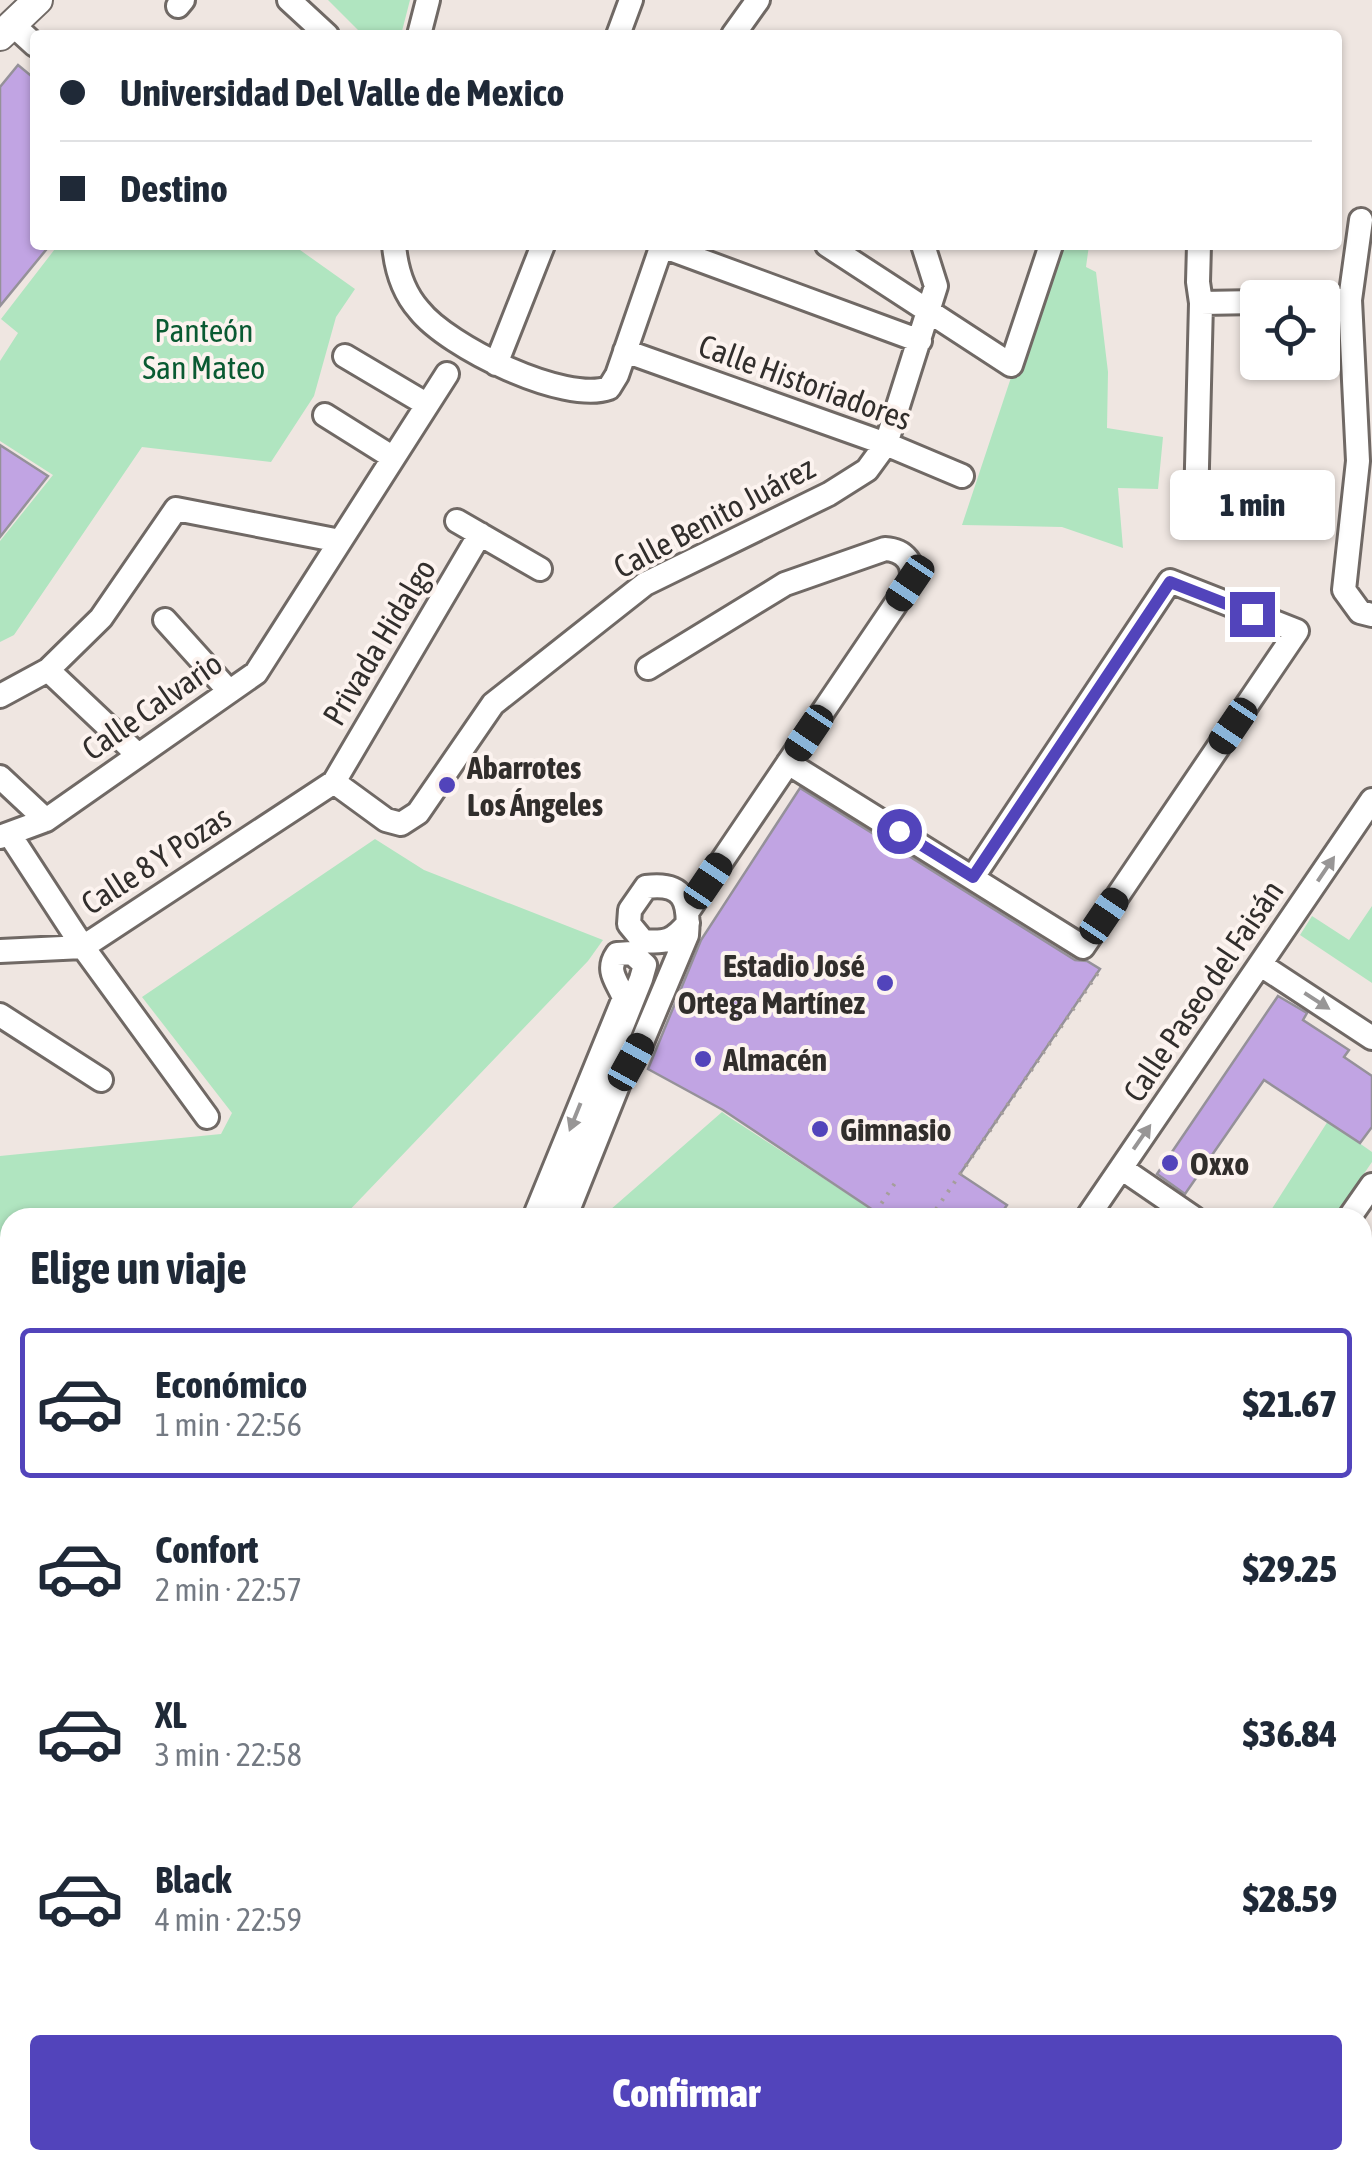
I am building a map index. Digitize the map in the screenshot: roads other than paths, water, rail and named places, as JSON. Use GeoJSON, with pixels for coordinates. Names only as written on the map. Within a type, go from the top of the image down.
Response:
{"type":"FeatureCollection","features":[{"type":"Feature","properties":{"kind":"main road"},"geometry":{"type":"LineString","coordinates":[[6,30],[38,0]]}},
{"type":"Feature","properties":{"kind":"street"},"geometry":{"type":"LineString","coordinates":[[289,0],[312,30]]}},
{"type":"Feature","properties":{"kind":"street"},"geometry":{"type":"LineString","coordinates":[[421,30],[428,0]]}},
{"type":"Feature","properties":{"kind":"street"},"geometry":{"type":"LineString","coordinates":[[620,30],[632,0]]}},
{"type":"Feature","properties":{"kind":"street"},"geometry":{"type":"LineString","coordinates":[[737,30],[758,0]]}},
{"type":"Feature","properties":{"kind":"street"},"geometry":{"type":"LineString","coordinates":[[6,30],[30,42]]}},
{"type":"Feature","properties":{"kind":"street"},"geometry":{"type":"LineString","coordinates":[[1361,220],[1350,300],[1358,461],[1344,590],[1360,612],[1372,615]]}},
{"type":"Feature","properties":{"kind":"street"},"geometry":{"type":"LineString","coordinates":[[394,250],[396,269],[418,309],[440,331],[496,364],[570,391],[595,394],[610,388],[661,250]]}},
{"type":"Feature","properties":{"kind":"street"},"geometry":{"type":"LineString","coordinates":[[496,364],[541,250]]}},
{"type":"Feature","properties":{"kind":"street"},"geometry":{"type":"LineString","coordinates":[[673,250],[920,341]]}},
{"type":"Feature","properties":{"kind":"street"},"geometry":{"type":"LineString","coordinates":[[835,250],[1011,365],[1049,250]]}},
{"type":"Feature","properties":{"kind":"street","name":"Calle Benito Juárez"},"geometry":{"type":"LineString","coordinates":[[334,782],[386,820],[401,824],[418,813],[494,704],[645,584],[828,494],[867,470],[886,444],[936,286],[925,250]]}},
{"type":"Feature","properties":{"kind":"street"},"geometry":{"type":"LineString","coordinates":[[1196,507],[1199,250]]}},
{"type":"Feature","properties":{"kind":"street"},"geometry":{"type":"LineString","coordinates":[[1340,300],[1350,300]]}},
{"type":"Feature","properties":{"kind":"street"},"geometry":{"type":"LineString","coordinates":[[1201,303],[1240,302]]}},
{"type":"Feature","properties":{"kind":"street","name":"Calle Historiadores"},"geometry":{"type":"LineString","coordinates":[[625,351],[886,444],[962,476]]}},
{"type":"Feature","properties":{"kind":"street"},"geometry":{"type":"LineString","coordinates":[[345,356],[426,404]]}},
{"type":"Feature","properties":{"kind":"street","name":"Calle Calvario"},"geometry":{"type":"LineString","coordinates":[[5,836],[46,820],[256,673],[447,374]]}},
{"type":"Feature","properties":{"kind":"street"},"geometry":{"type":"LineString","coordinates":[[325,415],[392,458]]}},
{"type":"Feature","properties":{"kind":"street"},"geometry":{"type":"LineString","coordinates":[[0,696],[48,670],[101,618],[176,509],[340,541]]}},
{"type":"Feature","properties":{"kind":"street"},"geometry":{"type":"LineString","coordinates":[[457,521],[540,569]]}},
{"type":"Feature","properties":{"kind":"street","name":"Privada Hidalgo"},"geometry":{"type":"LineString","coordinates":[[334,782],[480,534]]}},
{"type":"Feature","properties":{"kind":"street"},"geometry":{"type":"LineString","coordinates":[[569,1208],[680,929],[910,583],[913,576],[908,558],[897,550],[878,552],[785,584],[648,668]]}},
{"type":"Feature","properties":{"kind":"street"},"geometry":{"type":"LineString","coordinates":[[788,763],[1083,948],[1297,631],[1170,582],[973,877]]}},
{"type":"Feature","properties":{"kind":"street"},"geometry":{"type":"LineString","coordinates":[[165,620],[230,691]]}},
{"type":"Feature","properties":{"kind":"street"},"geometry":{"type":"LineString","coordinates":[[48,670],[138,755]]}},
{"type":"Feature","properties":{"kind":"street"},"geometry":{"type":"LineString","coordinates":[[0,777],[46,820]]}},
{"type":"Feature","properties":{"kind":"street","name":"Calle 8 Y Pozas"},"geometry":{"type":"LineString","coordinates":[[0,950],[83,947],[334,782]]}},
{"type":"Feature","properties":{"kind":"street","name":"Calle Paseo del Faisán"},"geometry":{"type":"LineString","coordinates":[[1094,1208],[1372,800]]}},
{"type":"Feature","properties":{"kind":"street"},"geometry":{"type":"LineString","coordinates":[[5,836],[207,1117]]}},
{"type":"Feature","properties":{"kind":"street"},"geometry":{"type":"LineString","coordinates":[[549,1208],[641,980],[645,965],[629,924],[630,910],[646,887],[665,885],[680,893],[680,929]]}},
{"type":"Feature","properties":{"kind":"street"},"geometry":{"type":"LineString","coordinates":[[538,1208],[624,998],[612,978],[612,962],[617,954],[634,944],[680,929]]}},
{"type":"Feature","properties":{"kind":"street"},"geometry":{"type":"LineString","coordinates":[[1261,965],[1372,1038]]}},
{"type":"Feature","properties":{"kind":"street"},"geometry":{"type":"LineString","coordinates":[[0,1015],[101,1080]]}},
{"type":"Feature","properties":{"kind":"street"},"geometry":{"type":"LineString","coordinates":[[1121,1168],[1179,1208]]}},
{"type":"Feature","properties":{"kind":"street"},"geometry":{"type":"LineString","coordinates":[[1356,1208],[1372,1184]]}},
{"type":"Feature","properties":{"kind":"place","name":"Abarrotes Los Ángeles"},"geometry":{"type":"Point","coordinates":[447,785]}},
{"type":"Feature","properties":{"kind":"place","name":"Estadio José Ortega Martínez"},"geometry":{"type":"Point","coordinates":[885,983]}},
{"type":"Feature","properties":{"kind":"place","name":"Almacén"},"geometry":{"type":"Point","coordinates":[703,1059]}},
{"type":"Feature","properties":{"kind":"place","name":"Gimnasio"},"geometry":{"type":"Point","coordinates":[820,1129]}},
{"type":"Feature","properties":{"kind":"place","name":"Oxxo"},"geometry":{"type":"Point","coordinates":[1170,1163]}},
{"type":"Feature","properties":{"kind":"park label","name":"Panteón San Mateo"},"geometry":{"type":"Point","coordinates":[204,348]}}]}
